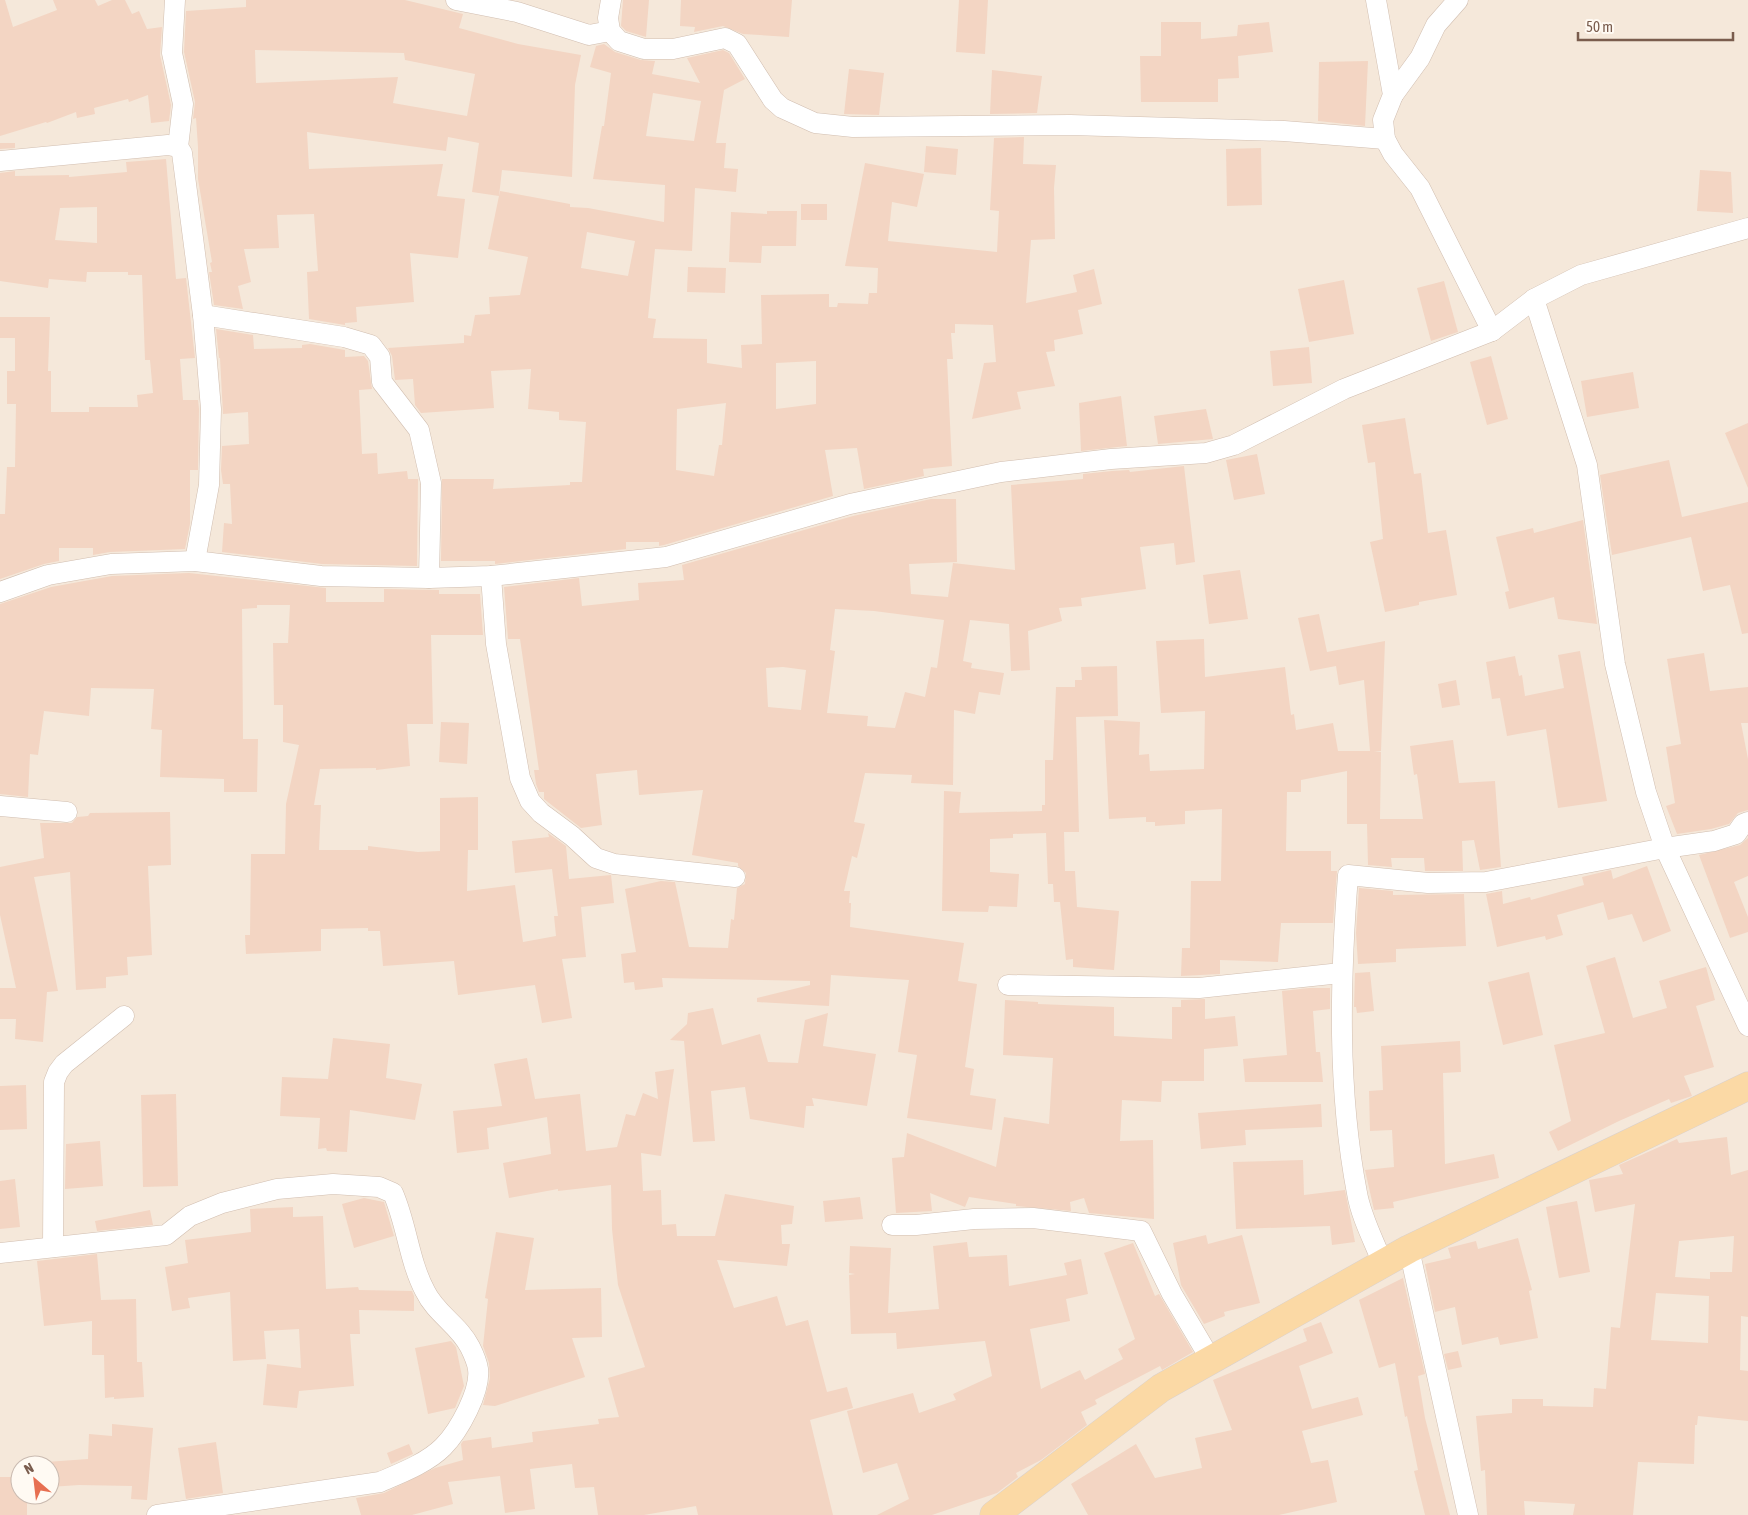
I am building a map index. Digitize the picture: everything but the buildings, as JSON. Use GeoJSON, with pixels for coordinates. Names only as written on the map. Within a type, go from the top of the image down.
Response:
{"type":"FeatureCollection","features":[{"type":"Feature","properties":{"kind":"main road"},"geometry":{"type":"LineString","coordinates":[[1000,1513],[1161,1388],[1210,1360],[1409,1248],[1748,1086]]}},
{"type":"Feature","properties":{"kind":"street"},"geometry":{"type":"LineString","coordinates":[[175,0],[172,53],[183,104],[178,147],[182,153],[203,315],[211,418],[209,485],[195,561]]}},
{"type":"Feature","properties":{"kind":"street"},"geometry":{"type":"LineString","coordinates":[[456,0],[517,12],[589,35],[610,31]]}},
{"type":"Feature","properties":{"kind":"street"},"geometry":{"type":"LineString","coordinates":[[611,0],[608,18],[610,31],[619,41],[644,49],[673,48],[725,38],[737,44],[773,100],[782,108],[815,123],[853,127],[1070,125],[1284,131],[1385,138]]}},
{"type":"Feature","properties":{"kind":"street"},"geometry":{"type":"LineString","coordinates":[[1376,0],[1394,95]]}},
{"type":"Feature","properties":{"kind":"street"},"geometry":{"type":"LineString","coordinates":[[1458,0],[1436,25],[1420,58],[1394,95],[1383,120],[1385,138],[1393,154],[1420,188],[1492,331]]}},
{"type":"Feature","properties":{"kind":"street"},"geometry":{"type":"LineString","coordinates":[[0,160],[168,145],[178,147]]}},
{"type":"Feature","properties":{"kind":"street"},"geometry":{"type":"LineString","coordinates":[[0,592],[48,575],[111,564],[195,561],[321,576],[429,578],[491,576],[666,557],[850,504],[1001,472],[1112,459],[1206,453],[1234,445],[1344,388],[1492,331],[1534,299],[1581,275],[1748,228]]}},
{"type":"Feature","properties":{"kind":"street"},"geometry":{"type":"LineString","coordinates":[[1534,299],[1586,465],[1615,664],[1646,792],[1665,848],[1748,1026]]}},
{"type":"Feature","properties":{"kind":"street"},"geometry":{"type":"LineString","coordinates":[[203,315],[344,337],[371,346],[380,357],[382,382],[420,430],[431,483],[429,578]]}},
{"type":"Feature","properties":{"kind":"street"},"geometry":{"type":"LineString","coordinates":[[491,576],[496,644],[520,778],[530,802],[596,858],[614,864],[735,876]]}},
{"type":"Feature","properties":{"kind":"street"},"geometry":{"type":"LineString","coordinates":[[0,806],[67,812]]}},
{"type":"Feature","properties":{"kind":"street"},"geometry":{"type":"LineString","coordinates":[[1383,1264],[1356,1186],[1346,1121],[1341,973],[1348,875],[1428,883],[1486,882],[1665,848],[1714,841],[1736,834],[1743,824],[1748,822]]}},
{"type":"Feature","properties":{"kind":"street"},"geometry":{"type":"LineString","coordinates":[[1008,985],[1198,988],[1341,973]]}},
{"type":"Feature","properties":{"kind":"street"},"geometry":{"type":"LineString","coordinates":[[53,1247],[54,1082],[64,1064],[124,1016]]}},
{"type":"Feature","properties":{"kind":"street"},"geometry":{"type":"LineString","coordinates":[[0,1253],[166,1234],[190,1216],[222,1203],[277,1189],[333,1184],[379,1187],[393,1193],[425,1292],[440,1314],[456,1326],[470,1346],[478,1368],[476,1393],[454,1433],[443,1448],[405,1471],[380,1482],[235,1510],[157,1515]]}},
{"type":"Feature","properties":{"kind":"street"},"geometry":{"type":"LineString","coordinates":[[892,1225],[916,1225],[974,1219],[1033,1218],[1141,1231],[1172,1294],[1210,1360]]}},
{"type":"Feature","properties":{"kind":"street"},"geometry":{"type":"LineString","coordinates":[[1409,1248],[1468,1515]]}},
{"type":"Feature","properties":{"kind":"shaded area"},"geometry":{"type":"Polygon","coordinates":[[[0,0],[1748,0],[1748,1515],[0,1515],[0,0]]]}}]}
